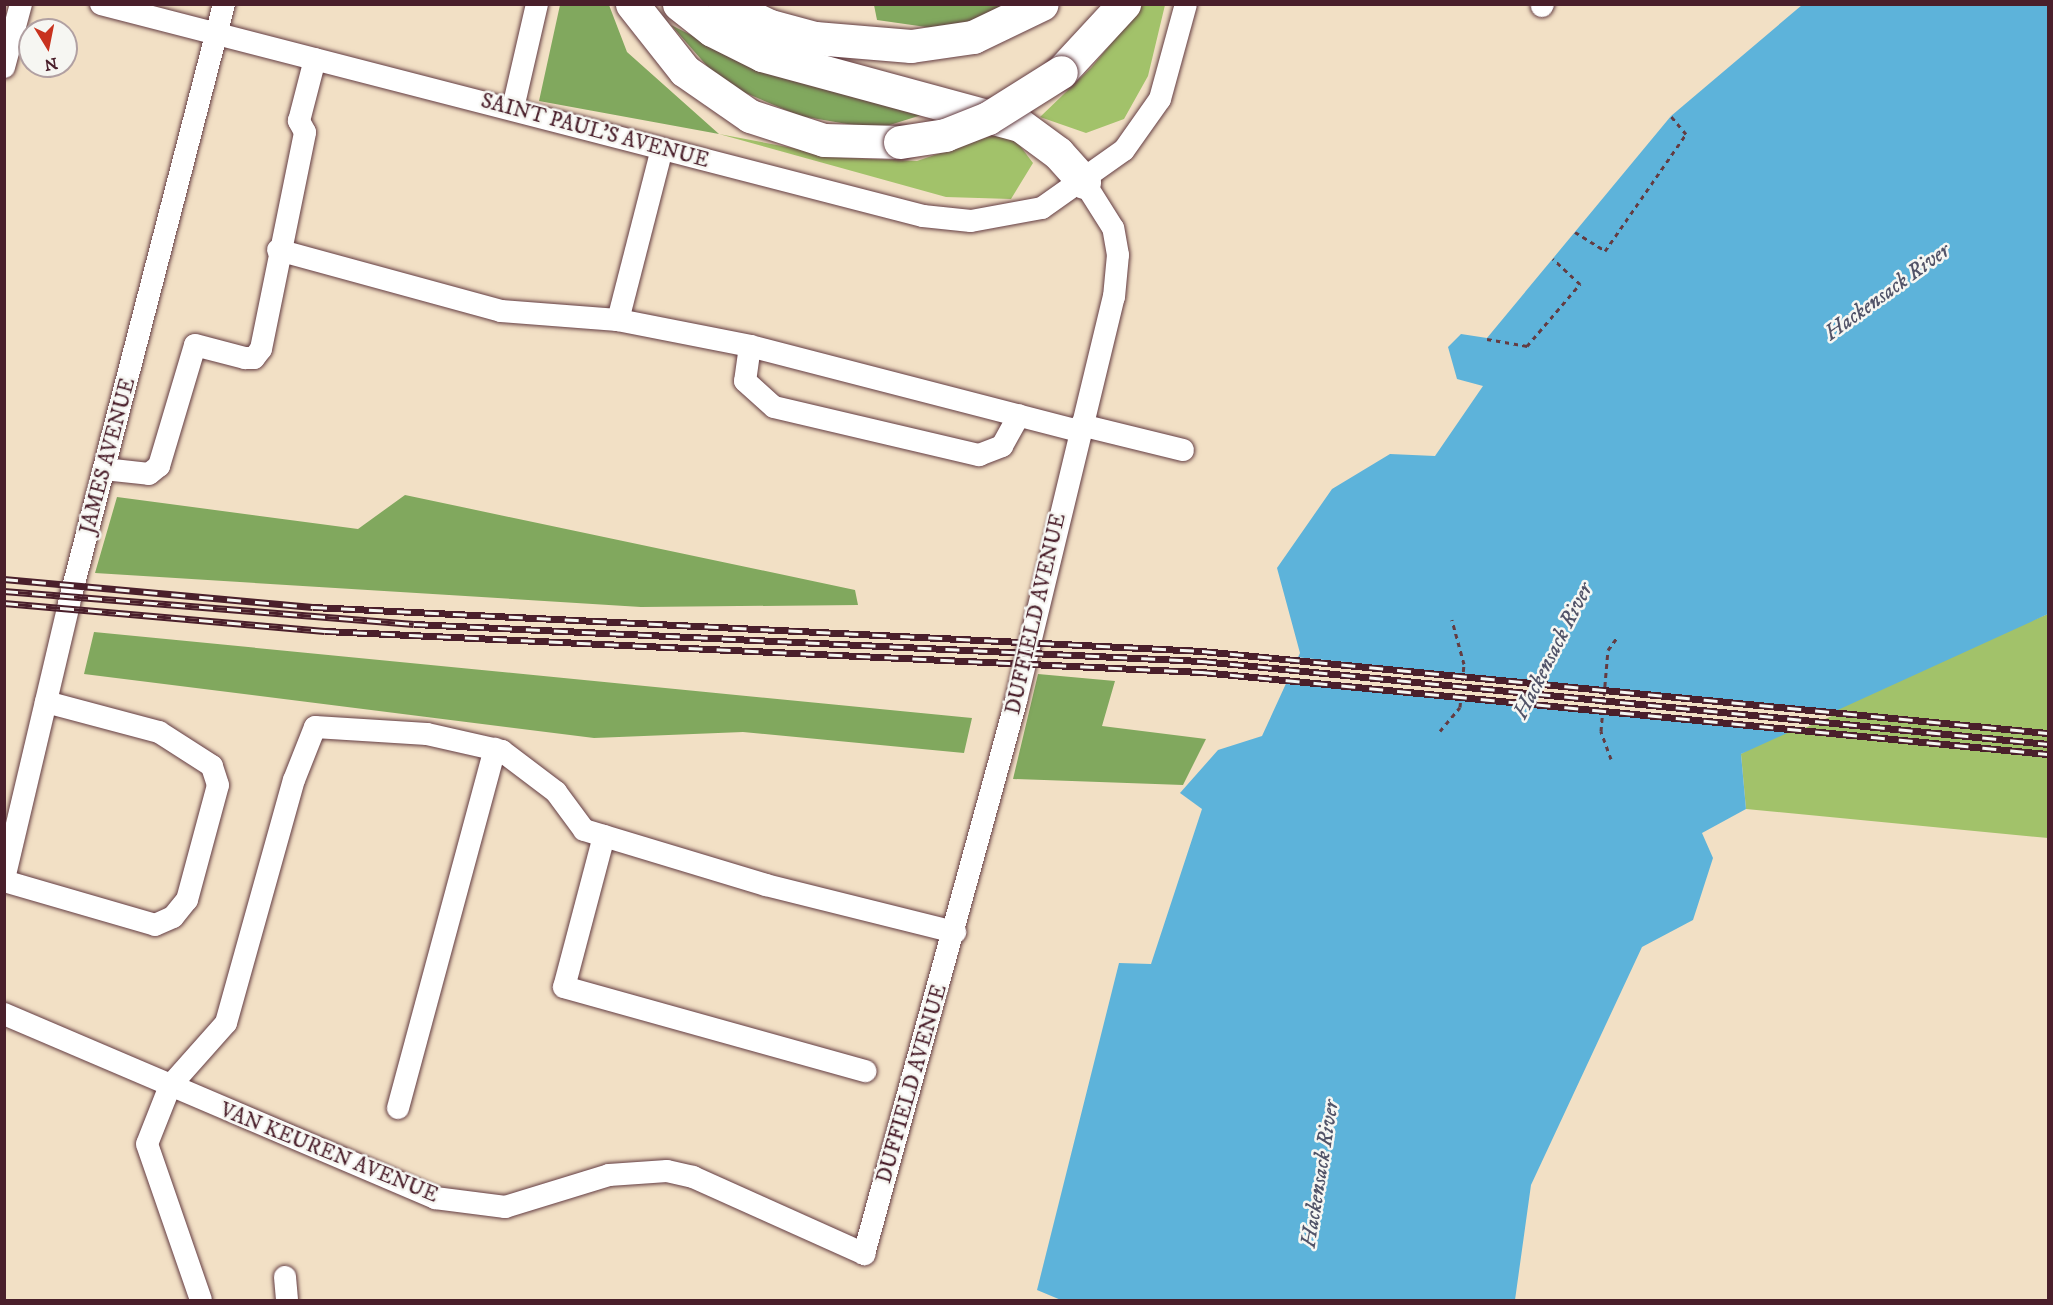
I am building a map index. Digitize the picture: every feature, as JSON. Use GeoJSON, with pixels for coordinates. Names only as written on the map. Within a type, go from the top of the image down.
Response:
{"type":"FeatureCollection","features":[{"type":"Feature","properties":{"kind":"highway"},"geometry":{"type":"LineString","coordinates":[[632,4],[685,71],[738,109],[808,137],[900,142],[976,124],[1061,72],[1124,4]]}},
{"type":"Feature","properties":{"kind":"highway"},"geometry":{"type":"LineString","coordinates":[[680,4],[712,30],[762,55],[1020,125],[1084,182]]}},
{"type":"Feature","properties":{"kind":"highway"},"geometry":{"type":"LineString","coordinates":[[723,4],[762,24],[815,38],[910,46],[973,37],[1042,4]]}},
{"type":"Feature","properties":{"kind":"street"},"geometry":{"type":"LineString","coordinates":[[4,67],[21,4]]}},
{"type":"Feature","properties":{"kind":"street","name":"SAINT PAUL'S AVENUE"},"geometry":{"type":"LineString","coordinates":[[101,4],[513,108],[662,149],[955,221],[1026,214],[1084,182]]}},
{"type":"Feature","properties":{"kind":"street","name":"JAMES AVENUE"},"geometry":{"type":"LineString","coordinates":[[4,880],[11,825],[46,702],[224,4]]}},
{"type":"Feature","properties":{"kind":"street"},"geometry":{"type":"LineString","coordinates":[[513,108],[537,4]]}},
{"type":"Feature","properties":{"kind":"street"},"geometry":{"type":"LineString","coordinates":[[1084,182],[1124,150],[1152,112],[1186,4]]}},
{"type":"Feature","properties":{"kind":"street"},"geometry":{"type":"LineString","coordinates":[[104,470],[149,474],[159,466],[195,345],[254,358],[261,349],[278,250],[305,132],[299,121],[315,59]]}},
{"type":"Feature","properties":{"kind":"street"},"geometry":{"type":"LineString","coordinates":[[618,320],[662,149]]}},
{"type":"Feature","properties":{"kind":"street","name":"DUFFIELD AVENUE"},"geometry":{"type":"LineString","coordinates":[[864,1254],[955,932],[1118,267],[1108,216],[1084,182]]}},
{"type":"Feature","properties":{"kind":"street"},"geometry":{"type":"LineString","coordinates":[[278,250],[501,311],[618,320],[750,346],[1019,415],[1182,450]]}},
{"type":"Feature","properties":{"kind":"street"},"geometry":{"type":"LineString","coordinates":[[750,346],[745,381],[774,407],[979,454],[1002,446],[1019,415]]}},
{"type":"Feature","properties":{"kind":"street"},"geometry":{"type":"LineString","coordinates":[[4,880],[154,925],[173,917],[187,900],[218,784],[212,766],[159,732],[46,702]]}},
{"type":"Feature","properties":{"kind":"street"},"geometry":{"type":"LineString","coordinates":[[201,1300],[147,1144],[170,1086],[190,1070],[226,1023],[294,780],[315,727],[427,734],[495,749],[556,792],[584,830],[766,885],[955,932]]}},
{"type":"Feature","properties":{"kind":"street"},"geometry":{"type":"LineString","coordinates":[[398,1108],[495,749]]}},
{"type":"Feature","properties":{"kind":"street"},"geometry":{"type":"LineString","coordinates":[[604,836],[564,987],[865,1071]]}},
{"type":"Feature","properties":{"kind":"street","name":"VAN KEUREN AVENUE"},"geometry":{"type":"LineString","coordinates":[[4,1014],[435,1198],[505,1207],[609,1175],[667,1171],[693,1177],[864,1254]]}},
{"type":"Feature","properties":{"kind":"street"},"geometry":{"type":"LineString","coordinates":[[285,1277],[287,1300]]}},
{"type":"Feature","properties":{"kind":"path"},"geometry":{"type":"LineString","coordinates":[[1575,232],[1605,251],[1686,134],[1671,116]]}},
{"type":"Feature","properties":{"kind":"path"},"geometry":{"type":"LineString","coordinates":[[1487,339],[1527,346],[1580,284],[1553,259]]}},
{"type":"Feature","properties":{"kind":"path"},"geometry":{"type":"LineString","coordinates":[[1440,731],[1460,707],[1464,664],[1452,620]]}},
{"type":"Feature","properties":{"kind":"path"},"geometry":{"type":"LineString","coordinates":[[1611,759],[1601,731],[1608,650],[1618,636]]}},
{"type":"Feature","properties":{"kind":"green space"},"geometry":{"type":"Polygon","coordinates":[[[560,5],[609,5],[627,52],[719,134],[539,101],[560,5]]]}},
{"type":"Feature","properties":{"kind":"green space"},"geometry":{"type":"Polygon","coordinates":[[[874,5],[1017,5],[947,30],[877,20],[874,5]]]}},
{"type":"Feature","properties":{"kind":"green space"},"geometry":{"type":"Polygon","coordinates":[[[1143,5],[1165,5],[1148,76],[1124,119],[1086,133],[1040,117],[1091,68],[1143,5]]]}},
{"type":"Feature","properties":{"kind":"green space"},"geometry":{"type":"Polygon","coordinates":[[[671,25],[757,68],[928,113],[877,129],[800,116],[722,83],[671,25]]]}},
{"type":"Feature","properties":{"kind":"green space"},"geometry":{"type":"Polygon","coordinates":[[[1008,130],[1033,163],[1011,199],[946,197],[719,134],[846,158],[917,161],[1008,130]]]}},
{"type":"Feature","properties":{"kind":"green space"},"geometry":{"type":"Polygon","coordinates":[[[405,495],[855,590],[858,605],[641,607],[95,573],[117,497],[358,529],[405,495]]]}},
{"type":"Feature","properties":{"kind":"green space"},"geometry":{"type":"Polygon","coordinates":[[[2048,614],[2048,838],[1746,809],[1741,754],[1827,705],[2048,614]]]}},
{"type":"Feature","properties":{"kind":"green space"},"geometry":{"type":"Polygon","coordinates":[[[94,632],[972,718],[964,753],[743,732],[594,738],[84,674],[94,632]]]}},
{"type":"Feature","properties":{"kind":"green space"},"geometry":{"type":"Polygon","coordinates":[[[1038,674],[1115,681],[1102,726],[1206,739],[1183,785],[1013,779],[1038,674]]]}},
{"type":"Feature","properties":{"kind":"water","name":"Hackensack River"},"geometry":{"type":"Polygon","coordinates":[[[1802,5],[2048,5],[2048,614],[1741,754],[1746,809],[1702,833],[1713,858],[1693,920],[1642,947],[1531,1185],[1515,1300],[1061,1300],[1037,1290],[1119,963],[1151,964],[1202,809],[1180,793],[1218,750],[1262,736],[1300,653],[1277,568],[1332,489],[1390,454],[1435,456],[1483,386],[1457,379],[1448,347],[1461,334],[1487,338],[1671,116],[1802,5]]]}},
{"type":"Feature","properties":{"kind":"pier"},"geometry":{"type":"Polygon","coordinates":[[[1295,657],[1843,711],[1796,732],[1283,681],[1295,657]]]}},
{"type":"Feature","properties":{"kind":"railway"},"geometry":{"type":"LineString","coordinates":[[4,579],[313,607],[1202,651],[2048,733]]}},
{"type":"Feature","properties":{"kind":"railway"},"geometry":{"type":"LineString","coordinates":[[4,591],[414,624],[1202,661],[2048,744]]}},
{"type":"Feature","properties":{"kind":"railway"},"geometry":{"type":"LineString","coordinates":[[4,603],[325,631],[1202,672],[2048,754]]}}]}
